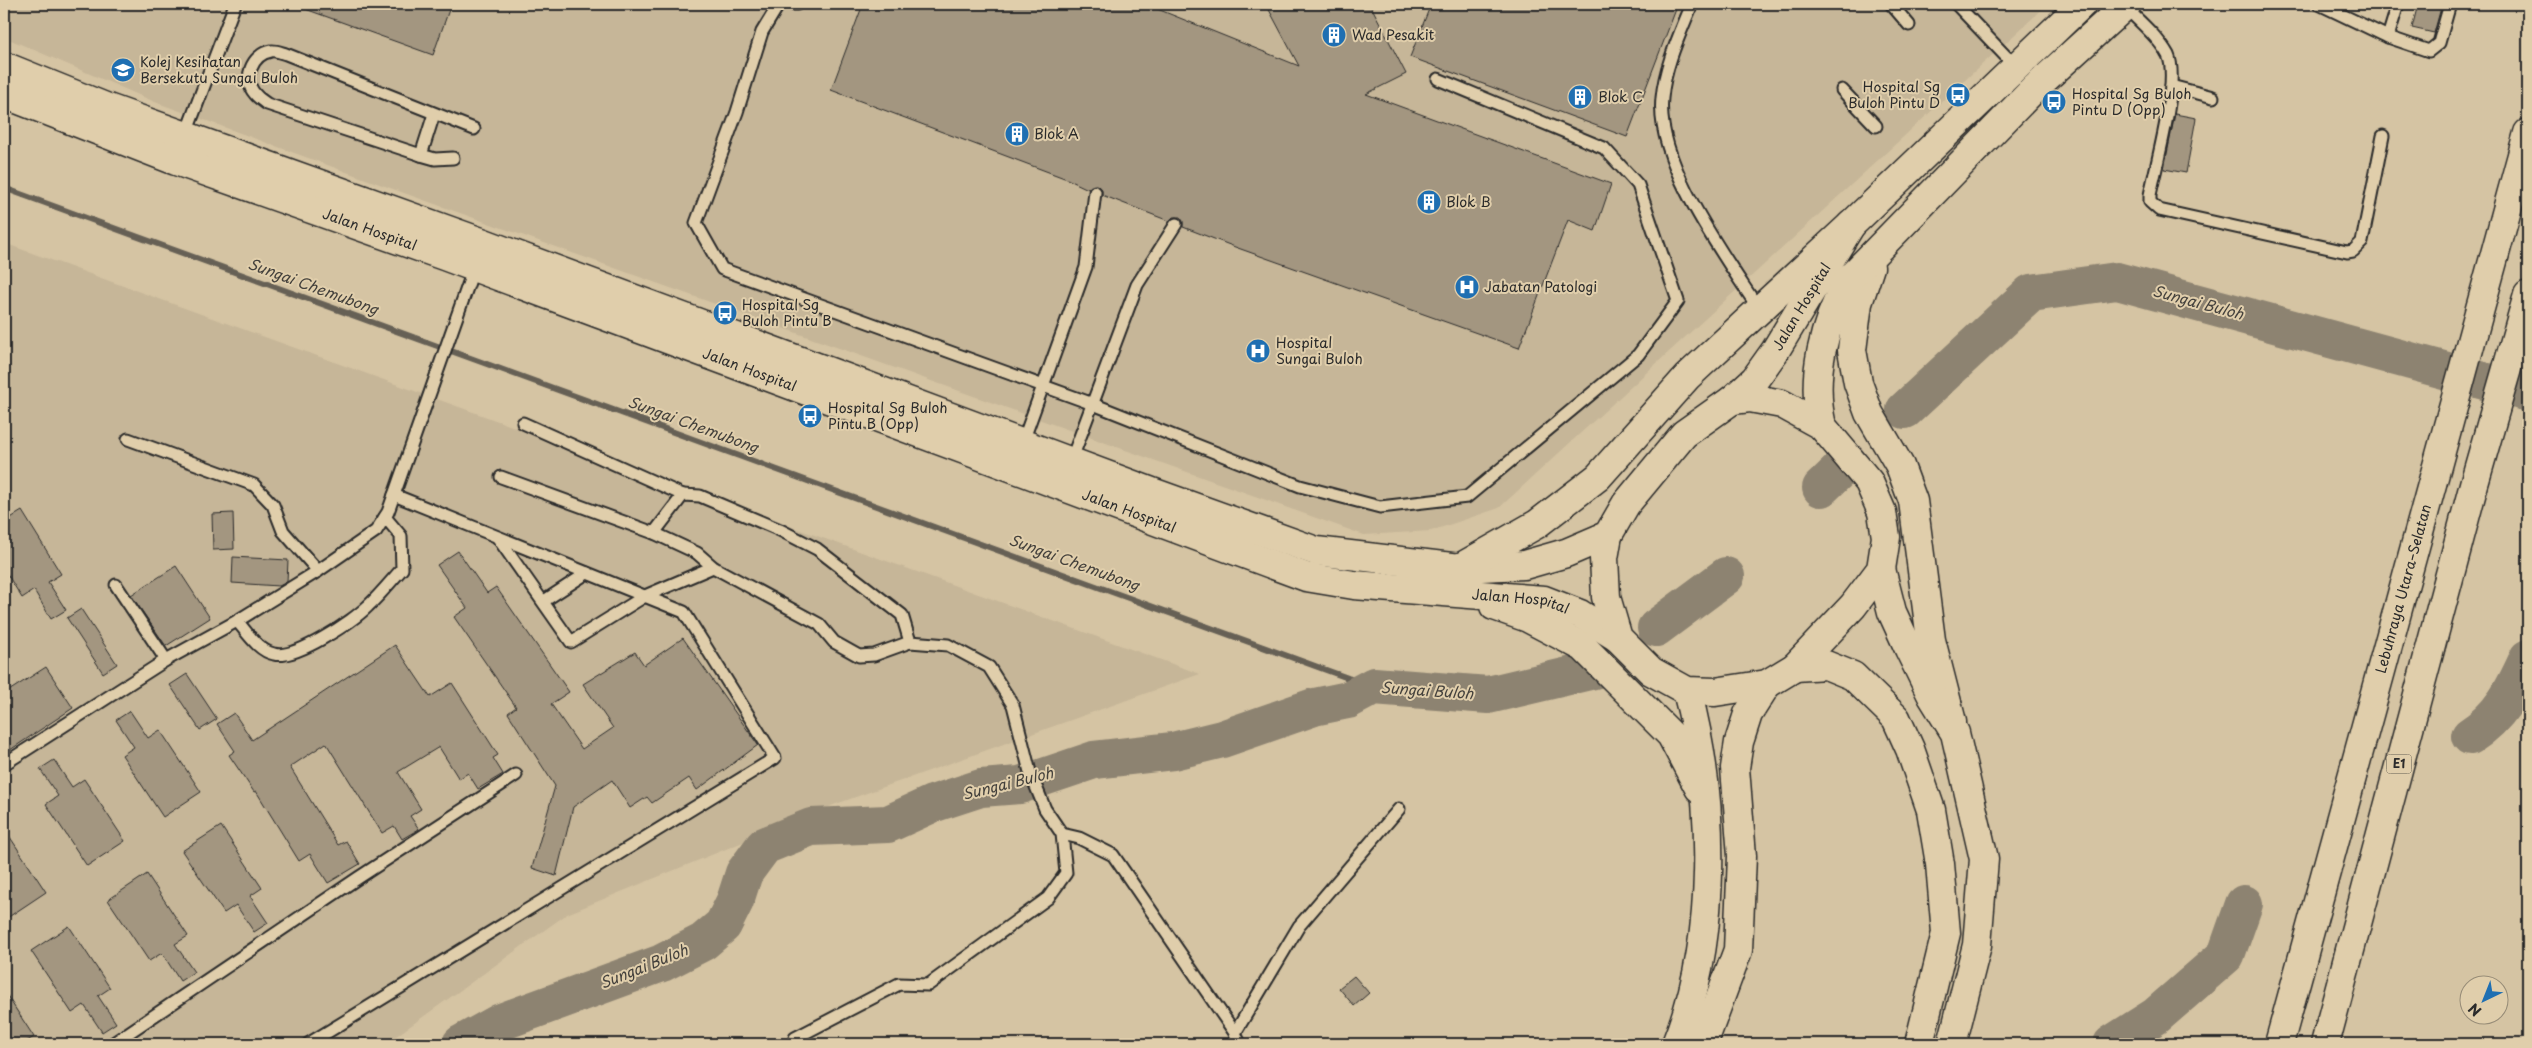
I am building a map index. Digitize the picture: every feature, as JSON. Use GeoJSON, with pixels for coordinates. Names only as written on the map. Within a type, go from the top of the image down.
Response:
{"type":"FeatureCollection","features":[{"type":"Feature","properties":{"kind":"main road","name":"Jalan Hospital"},"geometry":{"type":"LineString","coordinates":[[1822,426],[1816,401],[1826,328],[1835,304],[1848,280],[2025,77],[2082,4]]}},
{"type":"Feature","properties":{"kind":"main road","name":"Jalan Hospital"},"geometry":{"type":"LineString","coordinates":[[1457,580],[1537,524],[1598,477],[1687,377],[1851,225],[2025,77],[2126,5]]}},
{"type":"Feature","properties":{"kind":"main road","name":"Jalan Hospital"},"geometry":{"type":"LineString","coordinates":[[4,66],[108,108],[181,148]]}},
{"type":"Feature","properties":{"kind":"main road","name":"Jalan Hospital"},"geometry":{"type":"LineString","coordinates":[[4,94],[181,148],[479,255],[1066,474],[1306,577],[1354,585],[1457,580],[1524,565],[1566,553],[1608,535],[1626,504],[1684,434],[1732,400],[1755,379],[1775,351],[1851,225]]}},
{"type":"Feature","properties":{"kind":"main road","name":"Lebuhraya Utara–Selatan"},"geometry":{"type":"LineString","coordinates":[[2279,1044],[2528,133]]}},
{"type":"Feature","properties":{"kind":"main road"},"geometry":{"type":"LineString","coordinates":[[1877,249],[1858,303],[1852,350],[1858,383],[1869,413],[1900,466],[1913,501],[1931,640],[1984,859],[1977,945],[1952,1044]]}},
{"type":"Feature","properties":{"kind":"main road","name":"E1"},"geometry":{"type":"LineString","coordinates":[[2325,1044],[2474,484],[2528,295]]}},
{"type":"Feature","properties":{"kind":"main road"},"geometry":{"type":"LineString","coordinates":[[1732,400],[1750,398],[1782,404],[1822,426],[1869,482],[1882,512],[1886,537],[1881,569],[1892,612],[1932,696],[1955,733]]}},
{"type":"Feature","properties":{"kind":"main road"},"geometry":{"type":"LineString","coordinates":[[1626,504],[1629,478],[1658,410]]}},
{"type":"Feature","properties":{"kind":"main road"},"geometry":{"type":"LineString","coordinates":[[1608,535],[1604,558],[1606,596],[1618,638]]}},
{"type":"Feature","properties":{"kind":"main road"},"geometry":{"type":"LineString","coordinates":[[1676,1044],[1699,964],[1709,869],[1707,802],[1700,743],[1687,691],[1715,692],[1767,684],[1795,667],[1853,606],[1881,569]]}},
{"type":"Feature","properties":{"kind":"main road","name":"Jalan Hospital"},"geometry":{"type":"LineString","coordinates":[[1457,580],[1544,600],[1580,614],[1618,638],[1651,671],[1687,691]]}},
{"type":"Feature","properties":{"kind":"main road"},"geometry":{"type":"LineString","coordinates":[[1457,580],[1583,647],[1671,735],[1707,802]]}},
{"type":"Feature","properties":{"kind":"main road"},"geometry":{"type":"LineString","coordinates":[[1795,667],[1826,665],[1853,676],[1896,718],[1910,749],[1931,810],[1940,864],[1946,933],[1919,1044]]}},
{"type":"Feature","properties":{"kind":"main road"},"geometry":{"type":"LineString","coordinates":[[1703,1044],[1738,950],[1742,856],[1736,768],[1739,742],[1748,714],[1767,684]]}},
{"type":"Feature","properties":{"kind":"lane"},"geometry":{"type":"LineString","coordinates":[[181,148],[235,4]]}},
{"type":"Feature","properties":{"kind":"lane"},"geometry":{"type":"LineString","coordinates":[[779,4],[762,32],[737,112],[696,223],[722,269],[1043,385],[1300,486],[1380,507],[1467,496],[1638,355],[1678,301],[1638,185],[1604,148],[1438,79]]}},
{"type":"Feature","properties":{"kind":"lane"},"geometry":{"type":"LineString","coordinates":[[792,4],[797,4]]}},
{"type":"Feature","properties":{"kind":"lane"},"geometry":{"type":"LineString","coordinates":[[1692,4],[1667,68],[1661,100],[1665,134],[1675,165],[1704,224],[1760,310]]}},
{"type":"Feature","properties":{"kind":"lane"},"geometry":{"type":"LineString","coordinates":[[1891,4],[1910,25]]}},
{"type":"Feature","properties":{"kind":"lane"},"geometry":{"type":"LineString","coordinates":[[1956,4],[2025,77]]}},
{"type":"Feature","properties":{"kind":"lane"},"geometry":{"type":"LineString","coordinates":[[2320,4],[2388,37],[2422,51],[2429,51],[2439,43],[2450,4]]}},
{"type":"Feature","properties":{"kind":"lane"},"geometry":{"type":"LineString","coordinates":[[2388,37],[2398,4]]}},
{"type":"Feature","properties":{"kind":"lane"},"geometry":{"type":"LineString","coordinates":[[2126,5],[2167,54],[2172,66],[2171,86],[2150,195],[2150,202],[2159,210],[2353,251],[2362,242],[2383,136]]}},
{"type":"Feature","properties":{"kind":"lane"},"geometry":{"type":"LineString","coordinates":[[453,158],[436,159],[421,155],[267,104],[254,93],[248,80],[251,67],[259,56],[272,50],[474,129]]}},
{"type":"Feature","properties":{"kind":"lane"},"geometry":{"type":"LineString","coordinates":[[2171,86],[2213,97]]}},
{"type":"Feature","properties":{"kind":"lane"},"geometry":{"type":"LineString","coordinates":[[1842,90],[1876,126]]}},
{"type":"Feature","properties":{"kind":"lane"},"geometry":{"type":"LineString","coordinates":[[421,155],[434,114]]}},
{"type":"Feature","properties":{"kind":"lane"},"geometry":{"type":"LineString","coordinates":[[1018,456],[1086,267],[1095,192]]}},
{"type":"Feature","properties":{"kind":"lane"},"geometry":{"type":"LineString","coordinates":[[1066,474],[1137,285],[1176,224]]}},
{"type":"Feature","properties":{"kind":"lane"},"geometry":{"type":"LineString","coordinates":[[4,764],[166,660],[237,621],[318,571],[376,531],[385,517],[394,495],[479,255]]}},
{"type":"Feature","properties":{"kind":"lane"},"geometry":{"type":"LineString","coordinates":[[523,423],[682,495],[700,496],[780,530],[817,549],[902,615],[910,642]]}},
{"type":"Feature","properties":{"kind":"lane"},"geometry":{"type":"LineString","coordinates":[[128,439],[254,485],[272,505],[283,531],[318,571]]}},
{"type":"Feature","properties":{"kind":"lane"},"geometry":{"type":"LineString","coordinates":[[501,477],[654,533],[697,553],[713,567],[819,624],[834,642],[859,656],[874,655],[910,642],[948,644],[989,667],[1013,705],[1030,772],[1045,809],[1062,834],[1066,873],[1048,898],[928,985],[898,984],[795,1038]]}},
{"type":"Feature","properties":{"kind":"lane"},"geometry":{"type":"LineString","coordinates":[[308,1044],[775,758],[684,612],[394,495]]}},
{"type":"Feature","properties":{"kind":"lane"},"geometry":{"type":"LineString","coordinates":[[654,533],[682,495]]}},
{"type":"Feature","properties":{"kind":"lane"},"geometry":{"type":"LineString","coordinates":[[237,621],[260,646],[274,655],[291,653],[334,632],[367,607],[402,569],[400,536],[385,517]]}},
{"type":"Feature","properties":{"kind":"lane"},"geometry":{"type":"LineString","coordinates":[[498,538],[570,642],[645,596],[713,567]]}},
{"type":"Feature","properties":{"kind":"lane"},"geometry":{"type":"LineString","coordinates":[[544,602],[587,573]]}},
{"type":"Feature","properties":{"kind":"lane"},"geometry":{"type":"LineString","coordinates":[[116,585],[166,660]]}},
{"type":"Feature","properties":{"kind":"lane"},"geometry":{"type":"LineString","coordinates":[[112,1044],[358,878],[516,775]]}},
{"type":"Feature","properties":{"kind":"lane"},"geometry":{"type":"LineString","coordinates":[[1235,1033],[1299,926],[1400,809]]}},
{"type":"Feature","properties":{"kind":"lane"},"geometry":{"type":"LineString","coordinates":[[1062,834],[1079,838],[1113,855],[1235,1033],[1240,1044]]}},
{"type":"Feature","properties":{"kind":"shaded area","name":"Hospital Sungai Buloh"},"geometry":{"type":"Polygon","coordinates":[[[4,4],[2048,4],[1499,508],[1431,531],[1364,535],[404,193],[155,102],[4,37],[4,4]]]}},
{"type":"Feature","properties":{"kind":"shaded area"},"geometry":{"type":"Polygon","coordinates":[[[4,243],[1200,674],[836,804],[567,914],[385,1044],[4,1044],[4,243]]]}},
{"type":"Feature","properties":{"kind":"building"},"geometry":{"type":"Polygon","coordinates":[[[297,4],[451,4],[433,55],[297,6],[297,4]]]}},
{"type":"Feature","properties":{"kind":"building"},"geometry":{"type":"Polygon","coordinates":[[[863,4],[1145,4],[1299,66],[1266,4],[1370,4],[1406,74],[1366,94],[1611,184],[1595,231],[1568,220],[1519,348],[1235,247],[1183,227],[1183,221],[1180,217],[1173,217],[1169,221],[1102,195],[1102,189],[1096,185],[1088,189],[1067,179],[831,90],[863,4]]]}},
{"type":"Feature","properties":{"kind":"building","name":"Blok C"},"geometry":{"type":"Polygon","coordinates":[[[1431,4],[1678,4],[1627,137],[1410,57],[1431,4]]]}},
{"type":"Feature","properties":{"kind":"building"},"geometry":{"type":"Polygon","coordinates":[[[2418,4],[2442,4],[2434,33],[2412,28],[2418,4]]]}},
{"type":"Feature","properties":{"kind":"building"},"geometry":{"type":"Polygon","coordinates":[[[2175,114],[2196,118],[2186,173],[2164,169],[2175,114]]]}},
{"type":"Feature","properties":{"kind":"building"},"geometry":{"type":"Polygon","coordinates":[[[22,511],[61,574],[48,582],[66,610],[51,619],[34,590],[22,598],[4,569],[4,522],[22,511]]]}},
{"type":"Feature","properties":{"kind":"building"},"geometry":{"type":"Polygon","coordinates":[[[233,513],[234,549],[213,550],[212,514],[233,513]]]}},
{"type":"Feature","properties":{"kind":"building"},"geometry":{"type":"Polygon","coordinates":[[[458,551],[487,593],[496,587],[569,692],[551,704],[582,749],[613,728],[583,684],[635,652],[644,665],[683,638],[758,745],[697,790],[689,778],[652,803],[647,797],[630,808],[612,780],[573,807],[556,876],[532,868],[555,786],[508,713],[516,707],[454,617],[467,608],[437,565],[458,551]]]}},
{"type":"Feature","properties":{"kind":"building"},"geometry":{"type":"Polygon","coordinates":[[[233,557],[288,560],[287,582],[279,586],[232,583],[233,557]]]}},
{"type":"Feature","properties":{"kind":"building"},"geometry":{"type":"Polygon","coordinates":[[[176,566],[210,618],[166,646],[131,595],[176,566]]]}},
{"type":"Feature","properties":{"kind":"building"},"geometry":{"type":"Polygon","coordinates":[[[81,609],[117,664],[103,673],[67,618],[81,609]]]}},
{"type":"Feature","properties":{"kind":"building"},"geometry":{"type":"Polygon","coordinates":[[[395,645],[430,697],[452,683],[498,755],[493,758],[503,774],[478,789],[468,773],[459,779],[439,747],[398,772],[421,809],[410,816],[419,829],[402,839],[394,826],[382,833],[326,743],[290,767],[338,845],[346,841],[360,864],[328,883],[310,854],[299,861],[256,791],[254,792],[229,755],[235,751],[217,724],[234,713],[252,740],[395,645]]]}},
{"type":"Feature","properties":{"kind":"building"},"geometry":{"type":"Polygon","coordinates":[[[46,667],[73,708],[4,754],[4,694],[46,667]]]}},
{"type":"Feature","properties":{"kind":"building"},"geometry":{"type":"Polygon","coordinates":[[[187,674],[217,719],[200,730],[170,685],[187,674]]]}},
{"type":"Feature","properties":{"kind":"building"},"geometry":{"type":"Polygon","coordinates":[[[130,711],[148,738],[160,730],[201,792],[163,817],[122,755],[134,747],[116,720],[130,711]]]}},
{"type":"Feature","properties":{"kind":"building"},"geometry":{"type":"Polygon","coordinates":[[[54,760],[72,787],[84,779],[125,841],[87,866],[46,804],[58,796],[40,769],[54,760]]]}},
{"type":"Feature","properties":{"kind":"building"},"geometry":{"type":"Polygon","coordinates":[[[221,826],[262,888],[250,896],[268,923],[254,932],[236,905],[224,913],[182,851],[221,826]]]}},
{"type":"Feature","properties":{"kind":"building"},"geometry":{"type":"Polygon","coordinates":[[[4,828],[46,892],[4,920],[4,828]]]}},
{"type":"Feature","properties":{"kind":"building"},"geometry":{"type":"Polygon","coordinates":[[[147,874],[188,936],[175,944],[194,972],[180,981],[162,953],[149,961],[108,900],[147,874]]]}},
{"type":"Feature","properties":{"kind":"building"},"geometry":{"type":"Polygon","coordinates":[[[69,926],[110,988],[98,996],[116,1023],[102,1032],[84,1005],[72,1013],[31,951],[69,926]]]}},
{"type":"Feature","properties":{"kind":"building"},"geometry":{"type":"Polygon","coordinates":[[[1354,976],[1369,993],[1354,1006],[1339,988],[1354,976]]]}},
{"type":"Feature","properties":{"kind":"building"},"geometry":{"type":"Polygon","coordinates":[[[4,991],[34,1037],[22,1044],[4,1044],[4,991]]]}},
{"type":"Feature","properties":{"kind":"waterway","name":"Sungai Chemubong"},"geometry":{"type":"LineString","coordinates":[[4,188],[1374,686]]}},
{"type":"Feature","properties":{"kind":"waterway","name":"Sungai Buloh"},"geometry":{"type":"LineString","coordinates":[[1905,410],[2031,293],[2117,281],[2528,393]]}},
{"type":"Feature","properties":{"kind":"waterway","name":"Sungai Buloh"},"geometry":{"type":"LineString","coordinates":[[1821,488],[1848,462]]}},
{"type":"Feature","properties":{"kind":"waterway","name":"Sungai Buloh"},"geometry":{"type":"LineString","coordinates":[[1656,628],[1726,576]]}},
{"type":"Feature","properties":{"kind":"waterway"},"geometry":{"type":"LineString","coordinates":[[2470,736],[2490,720],[2505,702],[2528,658]]}},
{"type":"Feature","properties":{"kind":"waterway","name":"Sungai Buloh"},"geometry":{"type":"LineString","coordinates":[[461,1044],[501,1022],[662,963],[703,942],[723,925],[735,901],[744,873],[764,846],[811,827],[888,824],[932,804],[981,788],[1020,785],[1094,760],[1173,751],[1222,739],[1314,707],[1348,700],[1374,686],[1488,695],[1594,670]]}},
{"type":"Feature","properties":{"kind":"waterway"},"geometry":{"type":"LineString","coordinates":[[2112,1044],[2156,1016],[2226,955],[2244,904]]}},
{"type":"Feature","properties":{"kind":"place","name":"Wad Pesakit"},"geometry":{"type":"Point","coordinates":[1334,35]}},
{"type":"Feature","properties":{"kind":"place","name":"Kolej Kesihatan Bersekutu Sungai Buloh"},"geometry":{"type":"Point","coordinates":[123,70]}},
{"type":"Feature","properties":{"kind":"place","name":"Hospital Sg Buloh Pintu D"},"geometry":{"type":"Point","coordinates":[1958,95]}},
{"type":"Feature","properties":{"kind":"place","name":"Blok C"},"geometry":{"type":"Point","coordinates":[1580,97]}},
{"type":"Feature","properties":{"kind":"place","name":"Hospital Sg Buloh Pintu D (Opp)"},"geometry":{"type":"Point","coordinates":[2054,102]}},
{"type":"Feature","properties":{"kind":"place","name":"Blok A"},"geometry":{"type":"Point","coordinates":[1017,134]}},
{"type":"Feature","properties":{"kind":"place","name":"Blok B"},"geometry":{"type":"Point","coordinates":[1429,202]}},
{"type":"Feature","properties":{"kind":"place","name":"Jabatan Patologi"},"geometry":{"type":"Point","coordinates":[1467,287]}},
{"type":"Feature","properties":{"kind":"place","name":"Hospital Sg Buloh Pintu B"},"geometry":{"type":"Point","coordinates":[725,313]}},
{"type":"Feature","properties":{"kind":"place","name":"Hospital Sungai Buloh"},"geometry":{"type":"Point","coordinates":[1258,351]}},
{"type":"Feature","properties":{"kind":"place","name":"Hospital Sg Buloh Pintu B (Opp)"},"geometry":{"type":"Point","coordinates":[810,416]}}]}
